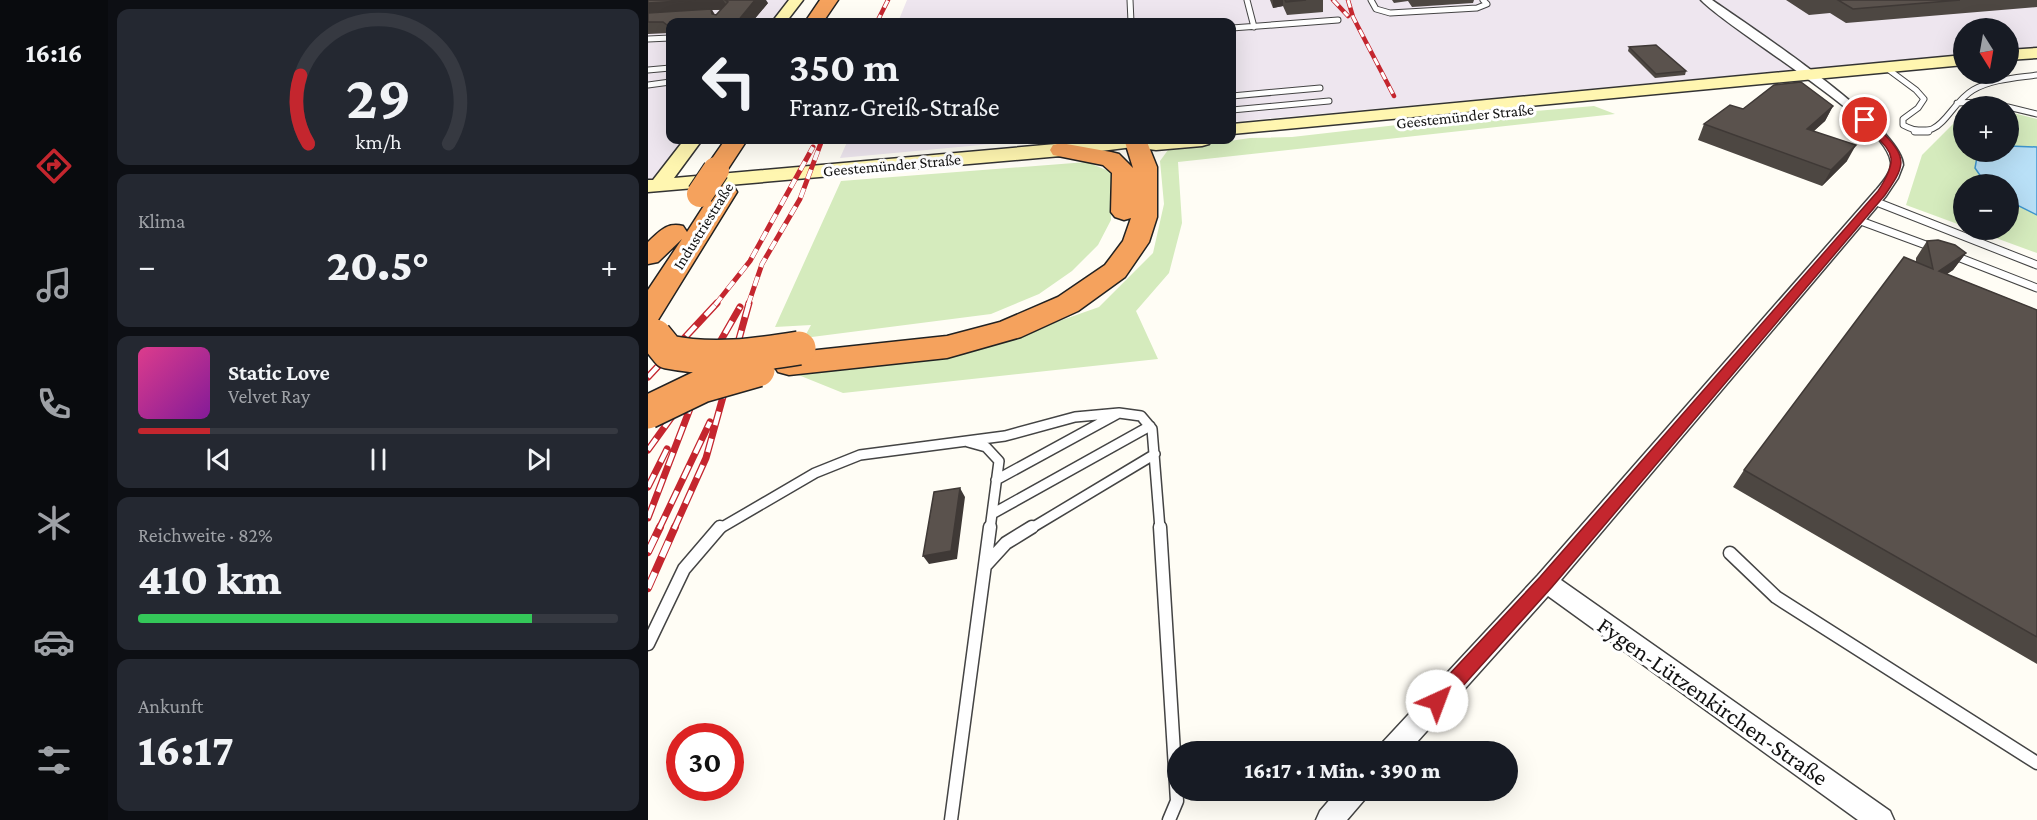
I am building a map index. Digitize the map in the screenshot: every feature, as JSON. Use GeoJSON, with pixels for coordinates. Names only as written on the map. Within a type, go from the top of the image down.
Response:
{"type":"FeatureCollection","features":[{"type":"Feature","properties":{"kind":"highway"},"geometry":{"type":"LineString","coordinates":[[821,18],[836,10]]}},
{"type":"Feature","properties":{"kind":"highway","name":"Industriestraße"},"geometry":{"type":"LineString","coordinates":[[720,181],[734,144]]}},
{"type":"Feature","properties":{"kind":"highway","name":"Industriestraße"},"geometry":{"type":"LineString","coordinates":[[648,270],[685,235],[720,181],[754,144]]}},
{"type":"Feature","properties":{"kind":"highway"},"geometry":{"type":"LineString","coordinates":[[648,412],[670,399],[794,356],[950,331],[1002,317],[1053,295],[1094,266],[1114,241],[1124,214],[1124,172],[1136,144]]}},
{"type":"Feature","properties":{"kind":"highway"},"geometry":{"type":"LineString","coordinates":[[685,235],[656,325],[652,324],[668,352],[689,357],[718,359],[947,347],[1010,330],[1068,304],[1115,271],[1136,242],[1144,217],[1145,167],[1139,144]]}},
{"type":"Feature","properties":{"kind":"highway"},"geometry":{"type":"LineString","coordinates":[[1061,150],[1111,159],[1124,172]]}},
{"type":"Feature","properties":{"kind":"highway"},"geometry":{"type":"LineString","coordinates":[[648,256],[685,235]]}},
{"type":"Feature","properties":{"kind":"street"},"geometry":{"type":"LineString","coordinates":[[782,18],[796,0]]}},
{"type":"Feature","properties":{"kind":"street"},"geometry":{"type":"LineString","coordinates":[[1401,741],[1546,582],[1858,220],[1895,173],[1898,161],[1893,149],[1851,107],[1706,0]]}},
{"type":"Feature","properties":{"kind":"street"},"geometry":{"type":"LineString","coordinates":[[2019,54],[2037,52]]}},
{"type":"Feature","properties":{"kind":"street","name":"Geestemünder Straße"},"geometry":{"type":"LineString","coordinates":[[1236,129],[1953,61]]}},
{"type":"Feature","properties":{"kind":"street","name":"Geestemünder Straße"},"geometry":{"type":"LineString","coordinates":[[1236,136],[1285,135],[1670,95],[1696,85]]}},
{"type":"Feature","properties":{"kind":"street"},"geometry":{"type":"LineString","coordinates":[[654,186],[690,144]]}},
{"type":"Feature","properties":{"kind":"street","name":"Geestemünder Straße"},"geometry":{"type":"LineString","coordinates":[[654,186],[1107,144]]}},
{"type":"Feature","properties":{"kind":"street","name":"Fygen-Lützenkirchen-Straße"},"geometry":{"type":"LineString","coordinates":[[1546,582],[1881,820]]}},
{"type":"Feature","properties":{"kind":"street"},"geometry":{"type":"LineString","coordinates":[[1330,820],[1346,801]]}},
{"type":"Feature","properties":{"kind":"lane"},"geometry":{"type":"LineString","coordinates":[[1130,0],[1131,18]]}},
{"type":"Feature","properties":{"kind":"lane"},"geometry":{"type":"LineString","coordinates":[[1247,0],[1254,27]]}},
{"type":"Feature","properties":{"kind":"lane"},"geometry":{"type":"LineString","coordinates":[[1371,0],[1376,9],[1390,13],[1477,8],[1487,4],[1483,0]]}},
{"type":"Feature","properties":{"kind":"lane"},"geometry":{"type":"LineString","coordinates":[[1236,28],[1338,20]]}},
{"type":"Feature","properties":{"kind":"lane"},"geometry":{"type":"LineString","coordinates":[[648,39],[666,38]]}},
{"type":"Feature","properties":{"kind":"lane"},"geometry":{"type":"LineString","coordinates":[[1885,67],[1916,90],[1924,99],[1918,108],[1903,119],[1903,125],[1910,130],[1931,131],[1939,126],[1953,108]]}},
{"type":"Feature","properties":{"kind":"lane"},"geometry":{"type":"LineString","coordinates":[[648,70],[666,68]]}},
{"type":"Feature","properties":{"kind":"lane"},"geometry":{"type":"LineString","coordinates":[[1966,94],[1975,89],[2013,78],[2037,75]]}},
{"type":"Feature","properties":{"kind":"lane"},"geometry":{"type":"LineString","coordinates":[[648,85],[666,83]]}},
{"type":"Feature","properties":{"kind":"lane"},"geometry":{"type":"LineString","coordinates":[[1236,96],[1320,88]]}},
{"type":"Feature","properties":{"kind":"lane"},"geometry":{"type":"LineString","coordinates":[[1966,94],[1970,96]]}},
{"type":"Feature","properties":{"kind":"lane"},"geometry":{"type":"LineString","coordinates":[[1236,110],[1329,101]]}},
{"type":"Feature","properties":{"kind":"lane"},"geometry":{"type":"LineString","coordinates":[[2019,110],[2037,114]]}},
{"type":"Feature","properties":{"kind":"lane"},"geometry":{"type":"LineString","coordinates":[[1874,201],[2037,265]]}},
{"type":"Feature","properties":{"kind":"lane"},"geometry":{"type":"LineString","coordinates":[[1858,220],[2037,288]]}},
{"type":"Feature","properties":{"kind":"lane"},"geometry":{"type":"LineString","coordinates":[[996,480],[1119,413]]}},
{"type":"Feature","properties":{"kind":"lane"},"geometry":{"type":"LineString","coordinates":[[648,644],[684,569],[721,526],[815,473],[860,455],[1005,436],[1075,417],[1119,413],[1141,416],[1150,426],[1155,454],[1176,801],[1169,820]]}},
{"type":"Feature","properties":{"kind":"lane"},"geometry":{"type":"LineString","coordinates":[[992,514],[1150,426]]}},
{"type":"Feature","properties":{"kind":"lane"},"geometry":{"type":"LineString","coordinates":[[951,820],[999,461],[986,447],[963,440]]}},
{"type":"Feature","properties":{"kind":"lane"},"geometry":{"type":"LineString","coordinates":[[985,566],[1006,543],[1155,454]]}},
{"type":"Feature","properties":{"kind":"lane"},"geometry":{"type":"LineString","coordinates":[[1730,553],[1776,597],[2037,763]]}},
{"type":"Feature","properties":{"kind":"shaded area"},"geometry":{"type":"Polygon","coordinates":[[[648,0],[789,0],[775,18],[666,18],[666,144],[680,144],[652,180],[648,180],[648,0]]]}},
{"type":"Feature","properties":{"kind":"shaded area"},"geometry":{"type":"Polygon","coordinates":[[[907,0],[2037,0],[2037,47],[2019,49],[2019,18],[1953,18],[1953,55],[1236,122],[1236,18],[900,18],[907,0]]]}},
{"type":"Feature","properties":{"kind":"shaded area"},"geometry":{"type":"Polygon","coordinates":[[[846,144],[992,144],[840,158],[846,144]]]}},
{"type":"Feature","properties":{"kind":"green space"},"geometry":{"type":"Polygon","coordinates":[[[1594,106],[1615,114],[1178,162],[1182,223],[1169,273],[1136,311],[1158,359],[843,393],[791,372],[968,353],[1099,307],[1153,253],[1164,204],[1160,161],[1168,150],[1209,144],[1236,144],[1236,140],[1250,138],[1292,137],[1467,117],[1594,106]]]}},
{"type":"Feature","properties":{"kind":"green space"},"geometry":{"type":"Polygon","coordinates":[[[2019,114],[2037,119],[2037,253],[2001,240],[2019,240],[2019,174],[1953,174],[1953,222],[1906,205],[1922,155],[1953,124],[1953,162],[2019,162],[2019,114]]]}},
{"type":"Feature","properties":{"kind":"green space"},"geometry":{"type":"Polygon","coordinates":[[[1087,162],[1111,172],[1111,220],[1098,245],[1072,271],[1039,294],[991,314],[804,338],[811,325],[775,327],[841,181],[1087,162]]]}},
{"type":"Feature","properties":{"kind":"water"},"geometry":{"type":"Polygon","coordinates":[[[2019,146],[2037,147],[2037,215],[2019,206],[2019,174],[1979,174],[1975,168],[1976,162],[2019,162],[2019,146]]]}},
{"type":"Feature","properties":{"kind":"building"},"geometry":{"type":"Polygon","coordinates":[[[648,0],[696,0],[648,3],[648,0]]]}},
{"type":"Feature","properties":{"kind":"building"},"geometry":{"type":"Polygon","coordinates":[[[725,0],[755,0],[740,18],[666,18],[666,24],[663,22],[648,22],[648,13],[711,9],[712,14],[716,15],[728,2],[725,0]]]}},
{"type":"Feature","properties":{"kind":"building"},"geometry":{"type":"Polygon","coordinates":[[[1838,0],[1960,0],[1853,9],[1838,0]]]}},
{"type":"Feature","properties":{"kind":"building"},"geometry":{"type":"Polygon","coordinates":[[[1656,45],[1686,71],[1656,74],[1629,47],[1656,45]]]}},
{"type":"Feature","properties":{"kind":"building"},"geometry":{"type":"Polygon","coordinates":[[[1801,82],[1833,106],[1807,129],[1856,145],[1831,170],[1704,124],[1730,105],[1743,109],[1774,85],[1801,82]]]}},
{"type":"Feature","properties":{"kind":"building"},"geometry":{"type":"Polygon","coordinates":[[[1938,240],[1955,245],[1966,253],[1939,271],[2037,310],[2037,637],[1744,470],[1904,257],[1933,269],[1927,241],[1938,240]]]}},
{"type":"Feature","properties":{"kind":"building"},"geometry":{"type":"Polygon","coordinates":[[[960,488],[951,551],[923,556],[934,492],[960,488]]]}},
{"type":"Feature","properties":{"kind":"railway"},"geometry":{"type":"LineString","coordinates":[[879,18],[888,0]]}},
{"type":"Feature","properties":{"kind":"railway"},"geometry":{"type":"LineString","coordinates":[[1333,0],[1348,16]]}},
{"type":"Feature","properties":{"kind":"railway"},"geometry":{"type":"LineString","coordinates":[[1348,0],[1353,17],[1394,96]]}},
{"type":"Feature","properties":{"kind":"railway"},"geometry":{"type":"LineString","coordinates":[[748,305],[762,264],[800,199],[821,144]]}},
{"type":"Feature","properties":{"kind":"railway"},"geometry":{"type":"LineString","coordinates":[[715,305],[750,261],[813,147]]}},
{"type":"Feature","properties":{"kind":"railway"},"geometry":{"type":"LineString","coordinates":[[648,377],[717,303]]}},
{"type":"Feature","properties":{"kind":"railway"},"geometry":{"type":"LineString","coordinates":[[674,529],[706,458],[749,303]]}},
{"type":"Feature","properties":{"kind":"railway"},"geometry":{"type":"LineString","coordinates":[[648,450],[697,382],[740,307]]}},
{"type":"Feature","properties":{"kind":"railway"},"geometry":{"type":"LineString","coordinates":[[648,518],[696,393]]}},
{"type":"Feature","properties":{"kind":"railway"},"geometry":{"type":"LineString","coordinates":[[659,529],[710,422]]}},
{"type":"Feature","properties":{"kind":"railway"},"geometry":{"type":"LineString","coordinates":[[648,487],[667,449]]}},
{"type":"Feature","properties":{"kind":"railway"},"geometry":{"type":"LineString","coordinates":[[648,552],[660,527]]}},
{"type":"Feature","properties":{"kind":"railway"},"geometry":{"type":"LineString","coordinates":[[648,588],[675,527]]}},
{"type":"Feature","properties":{"kind":"route"},"geometry":{"type":"LineString","coordinates":[[1437,701],[1546,582],[1881,193],[1895,173],[1898,161],[1893,149],[1865,120]]}}]}
